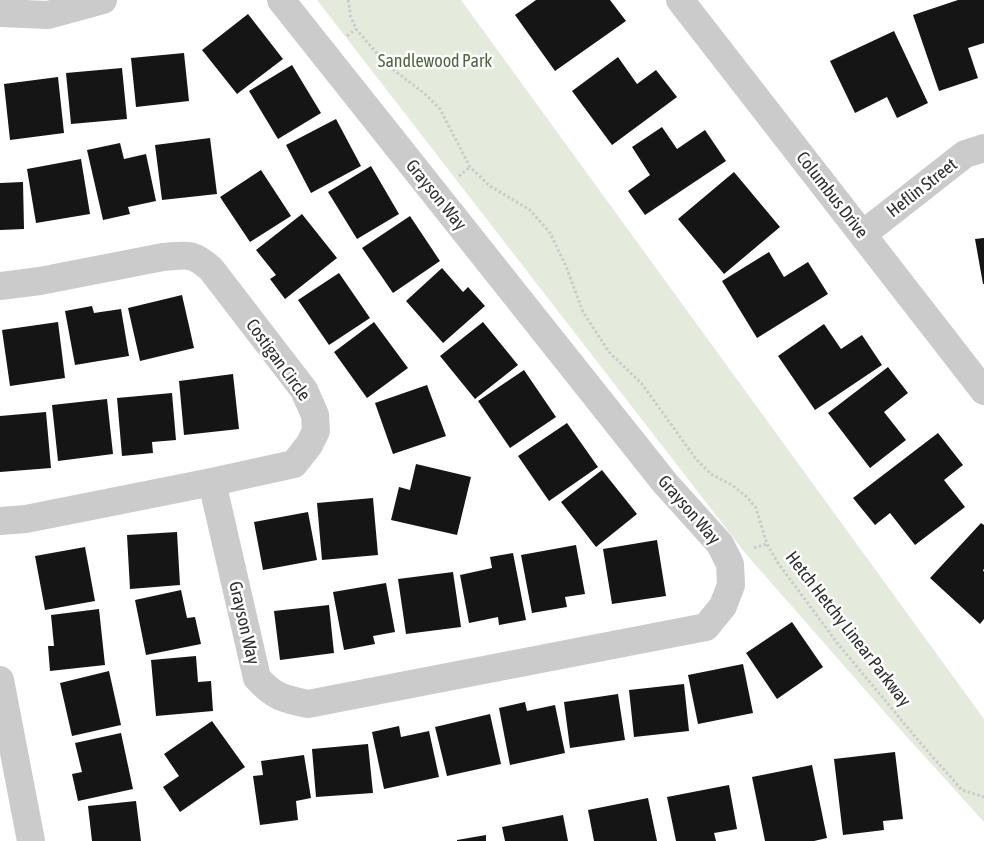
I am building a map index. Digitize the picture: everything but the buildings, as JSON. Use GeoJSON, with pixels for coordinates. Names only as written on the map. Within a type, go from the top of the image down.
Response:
{"type":"FeatureCollection","features":[{"type":"Feature","properties":{"kind":"street"},"geometry":{"type":"LineString","coordinates":[[0,13],[48,15],[103,0]]}},
{"type":"Feature","properties":{"kind":"street","name":"Grayson Way"},"geometry":{"type":"LineString","coordinates":[[212,482],[256,678],[269,691],[288,700],[308,704],[706,626],[723,606],[731,585],[730,564],[720,544],[665,483],[281,0]]}},
{"type":"Feature","properties":{"kind":"street","name":"Columbus Drive"},"geometry":{"type":"LineString","coordinates":[[680,0],[984,391]]}},
{"type":"Feature","properties":{"kind":"street","name":"Heflin Street"},"geometry":{"type":"LineString","coordinates":[[863,234],[965,154],[984,148]]}},
{"type":"Feature","properties":{"kind":"street","name":"Costigan Circle"},"geometry":{"type":"LineString","coordinates":[[0,286],[40,281],[163,257],[183,255],[197,257],[211,270],[304,390],[315,415],[316,431],[309,445],[294,464],[26,519],[0,521]]}},
{"type":"Feature","properties":{"kind":"street"},"geometry":{"type":"LineString","coordinates":[[0,680],[8,764],[31,841]]}},
{"type":"Feature","properties":{"kind":"path","name":"Hetch Hetchy Linear Parkway"},"geometry":{"type":"LineString","coordinates":[[348,0],[351,17],[356,29],[386,64],[440,108],[470,167],[490,186],[530,210],[550,233],[566,266],[583,312],[609,352],[642,384],[696,459],[711,474],[747,497],[756,508],[767,544],[778,563],[838,644],[962,790],[984,797]]}},
{"type":"Feature","properties":{"kind":"green space","name":"Sandlewood Park"},"geometry":{"type":"Polygon","coordinates":[[[317,0],[461,0],[984,719],[984,822],[746,554],[317,0]]]}}]}
